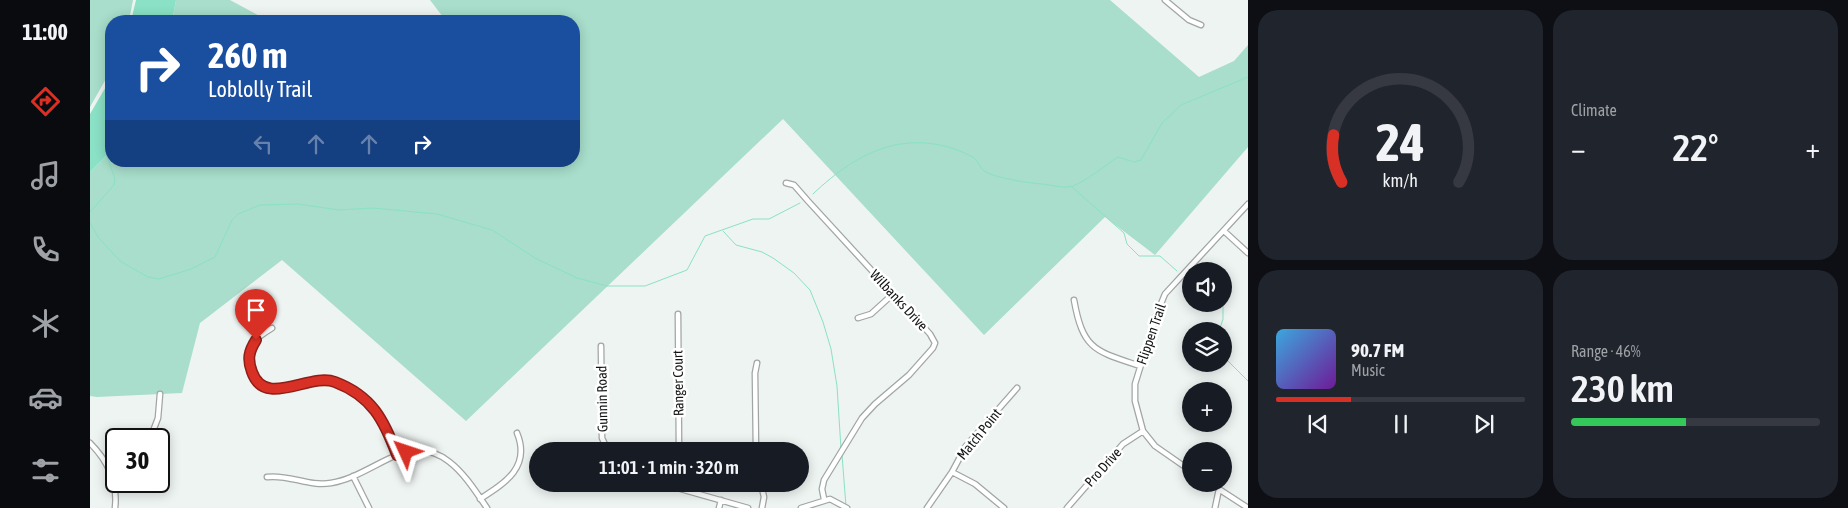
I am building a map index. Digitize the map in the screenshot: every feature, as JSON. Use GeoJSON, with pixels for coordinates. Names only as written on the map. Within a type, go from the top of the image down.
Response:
{"type":"FeatureCollection","features":[{"type":"Feature","properties":{"kind":"street"},"geometry":{"type":"LineString","coordinates":[[1165,0],[1189,20],[1201,25]]}},
{"type":"Feature","properties":{"kind":"street","name":"Wilbanks Drive"},"geometry":{"type":"LineString","coordinates":[[786,183],[794,186],[930,334],[935,343],[933,348],[909,375],[875,404],[862,418],[824,480],[822,489],[824,499]]}},
{"type":"Feature","properties":{"kind":"street","name":"Flippen Trail"},"geometry":{"type":"LineString","coordinates":[[1182,465],[1155,446],[1143,431],[1135,401],[1135,384],[1156,316],[1166,294],[1248,204]]}},
{"type":"Feature","properties":{"kind":"street"},"geometry":{"type":"LineString","coordinates":[[1224,231],[1248,253]]}},
{"type":"Feature","properties":{"kind":"street"},"geometry":{"type":"LineString","coordinates":[[858,318],[871,314],[893,294]]}},
{"type":"Feature","properties":{"kind":"street"},"geometry":{"type":"LineString","coordinates":[[1074,300],[1078,323],[1085,340],[1101,353],[1140,366]]}},
{"type":"Feature","properties":{"kind":"street","name":"Ranger Court"},"geometry":{"type":"LineString","coordinates":[[678,314],[679,442]]}},
{"type":"Feature","properties":{"kind":"street"},"geometry":{"type":"LineString","coordinates":[[272,328],[256,340],[250,349],[248,361],[257,382],[277,390],[323,380],[333,381],[343,386],[368,401],[381,419],[397,455]]}},
{"type":"Feature","properties":{"kind":"street","name":"Gunnin Road"},"geometry":{"type":"LineString","coordinates":[[601,346],[602,438],[604,442]]}},
{"type":"Feature","properties":{"kind":"street"},"geometry":{"type":"LineString","coordinates":[[756,442],[755,373],[757,363]]}},
{"type":"Feature","properties":{"kind":"street","name":"Match Point"},"geometry":{"type":"LineString","coordinates":[[927,508],[952,472],[966,446],[1017,388]]}},
{"type":"Feature","properties":{"kind":"street"},"geometry":{"type":"LineString","coordinates":[[154,428],[160,413],[160,394]]}},
{"type":"Feature","properties":{"kind":"street","name":"Pro Drive"},"geometry":{"type":"LineString","coordinates":[[1066,508],[1123,444],[1143,431]]}},
{"type":"Feature","properties":{"kind":"street"},"geometry":{"type":"LineString","coordinates":[[480,499],[511,478],[518,466],[522,444],[517,433]]}},
{"type":"Feature","properties":{"kind":"street"},"geometry":{"type":"LineString","coordinates":[[90,443],[105,462]]}},
{"type":"Feature","properties":{"kind":"street"},"geometry":{"type":"LineString","coordinates":[[267,477],[278,476],[317,484],[329,484],[353,476],[397,455],[424,452],[450,462],[460,470],[486,508]]}},
{"type":"Feature","properties":{"kind":"street"},"geometry":{"type":"LineString","coordinates":[[952,472],[975,484],[1004,508]]}},
{"type":"Feature","properties":{"kind":"street"},"geometry":{"type":"LineString","coordinates":[[353,476],[369,508]]}},
{"type":"Feature","properties":{"kind":"street"},"geometry":{"type":"LineString","coordinates":[[695,492],[748,508]]}},
{"type":"Feature","properties":{"kind":"street"},"geometry":{"type":"LineString","coordinates":[[762,508],[763,492]]}},
{"type":"Feature","properties":{"kind":"street"},"geometry":{"type":"LineString","coordinates":[[1215,508],[1218,492]]}},
{"type":"Feature","properties":{"kind":"street"},"geometry":{"type":"LineString","coordinates":[[1224,492],[1248,508]]}},
{"type":"Feature","properties":{"kind":"street"},"geometry":{"type":"LineString","coordinates":[[115,508],[116,493]]}},
{"type":"Feature","properties":{"kind":"street"},"geometry":{"type":"LineString","coordinates":[[800,508],[824,499],[835,501],[847,508]]}},
{"type":"Feature","properties":{"kind":"street"},"geometry":{"type":"LineString","coordinates":[[719,508],[721,500]]}},
{"type":"Feature","properties":{"kind":"shaded area"},"geometry":{"type":"Polygon","coordinates":[[[90,0],[133,0],[130,15],[105,15],[105,81],[90,107],[90,0]]]}},
{"type":"Feature","properties":{"kind":"shaded area"},"geometry":{"type":"Polygon","coordinates":[[[136,0],[176,0],[173,15],[132,15],[136,0]]]}},
{"type":"Feature","properties":{"kind":"shaded area"},"geometry":{"type":"Polygon","coordinates":[[[176,0],[230,0],[258,15],[173,15],[176,0]]]}},
{"type":"Feature","properties":{"kind":"shaded area"},"geometry":{"type":"Polygon","coordinates":[[[430,0],[1110,0],[1199,77],[1234,61],[1248,45],[1248,147],[1155,255],[1105,217],[984,335],[783,119],[466,421],[282,260],[200,323],[182,393],[90,396],[90,172],[105,157],[105,167],[580,167],[580,15],[441,15],[430,0]]]}},
{"type":"Feature","properties":{"kind":"shaded area"},"geometry":{"type":"Polygon","coordinates":[[[105,88],[105,157],[90,172],[90,114],[105,88]]]}},
{"type":"Feature","properties":{"kind":"waterway"},"geometry":{"type":"LineString","coordinates":[[813,194],[849,165],[867,155],[886,147],[906,143],[927,143],[949,147],[971,156],[983,170],[1002,178],[1066,187],[1073,186],[1090,177],[1118,157],[1134,162],[1141,160],[1162,123],[1181,105],[1248,77]]}},
{"type":"Feature","properties":{"kind":"waterway"},"geometry":{"type":"LineString","coordinates":[[90,212],[114,185],[115,179],[111,167]]}},
{"type":"Feature","properties":{"kind":"waterway"},"geometry":{"type":"LineString","coordinates":[[1072,187],[1124,233],[1127,244],[1139,256],[1160,256],[1177,271]]}},
{"type":"Feature","properties":{"kind":"waterway"},"geometry":{"type":"LineString","coordinates":[[90,223],[98,237],[120,261],[148,277],[159,279],[191,269],[215,257],[232,220],[238,214],[260,205],[298,204],[339,210],[373,208],[437,214],[492,230],[535,258],[577,278],[607,286],[645,286],[687,270],[705,236],[753,219],[769,219],[800,203]]}},
{"type":"Feature","properties":{"kind":"waterway"},"geometry":{"type":"LineString","coordinates":[[723,231],[736,245],[762,252],[773,258],[794,273],[810,290],[823,322],[831,349],[837,386],[841,449]]}},
{"type":"Feature","properties":{"kind":"waterway"},"geometry":{"type":"LineString","coordinates":[[1222,322],[1223,312]]}},
{"type":"Feature","properties":{"kind":"waterway"},"geometry":{"type":"LineString","coordinates":[[1232,365],[1248,381]]}},
{"type":"Feature","properties":{"kind":"waterway"},"geometry":{"type":"LineString","coordinates":[[842,455],[846,506]]}},
{"type":"Feature","properties":{"kind":"route"},"geometry":{"type":"LineString","coordinates":[[256,340],[250,349],[248,361],[257,382],[277,390],[315,381],[333,381],[368,401],[381,419],[397,455],[406,452]]}}]}
